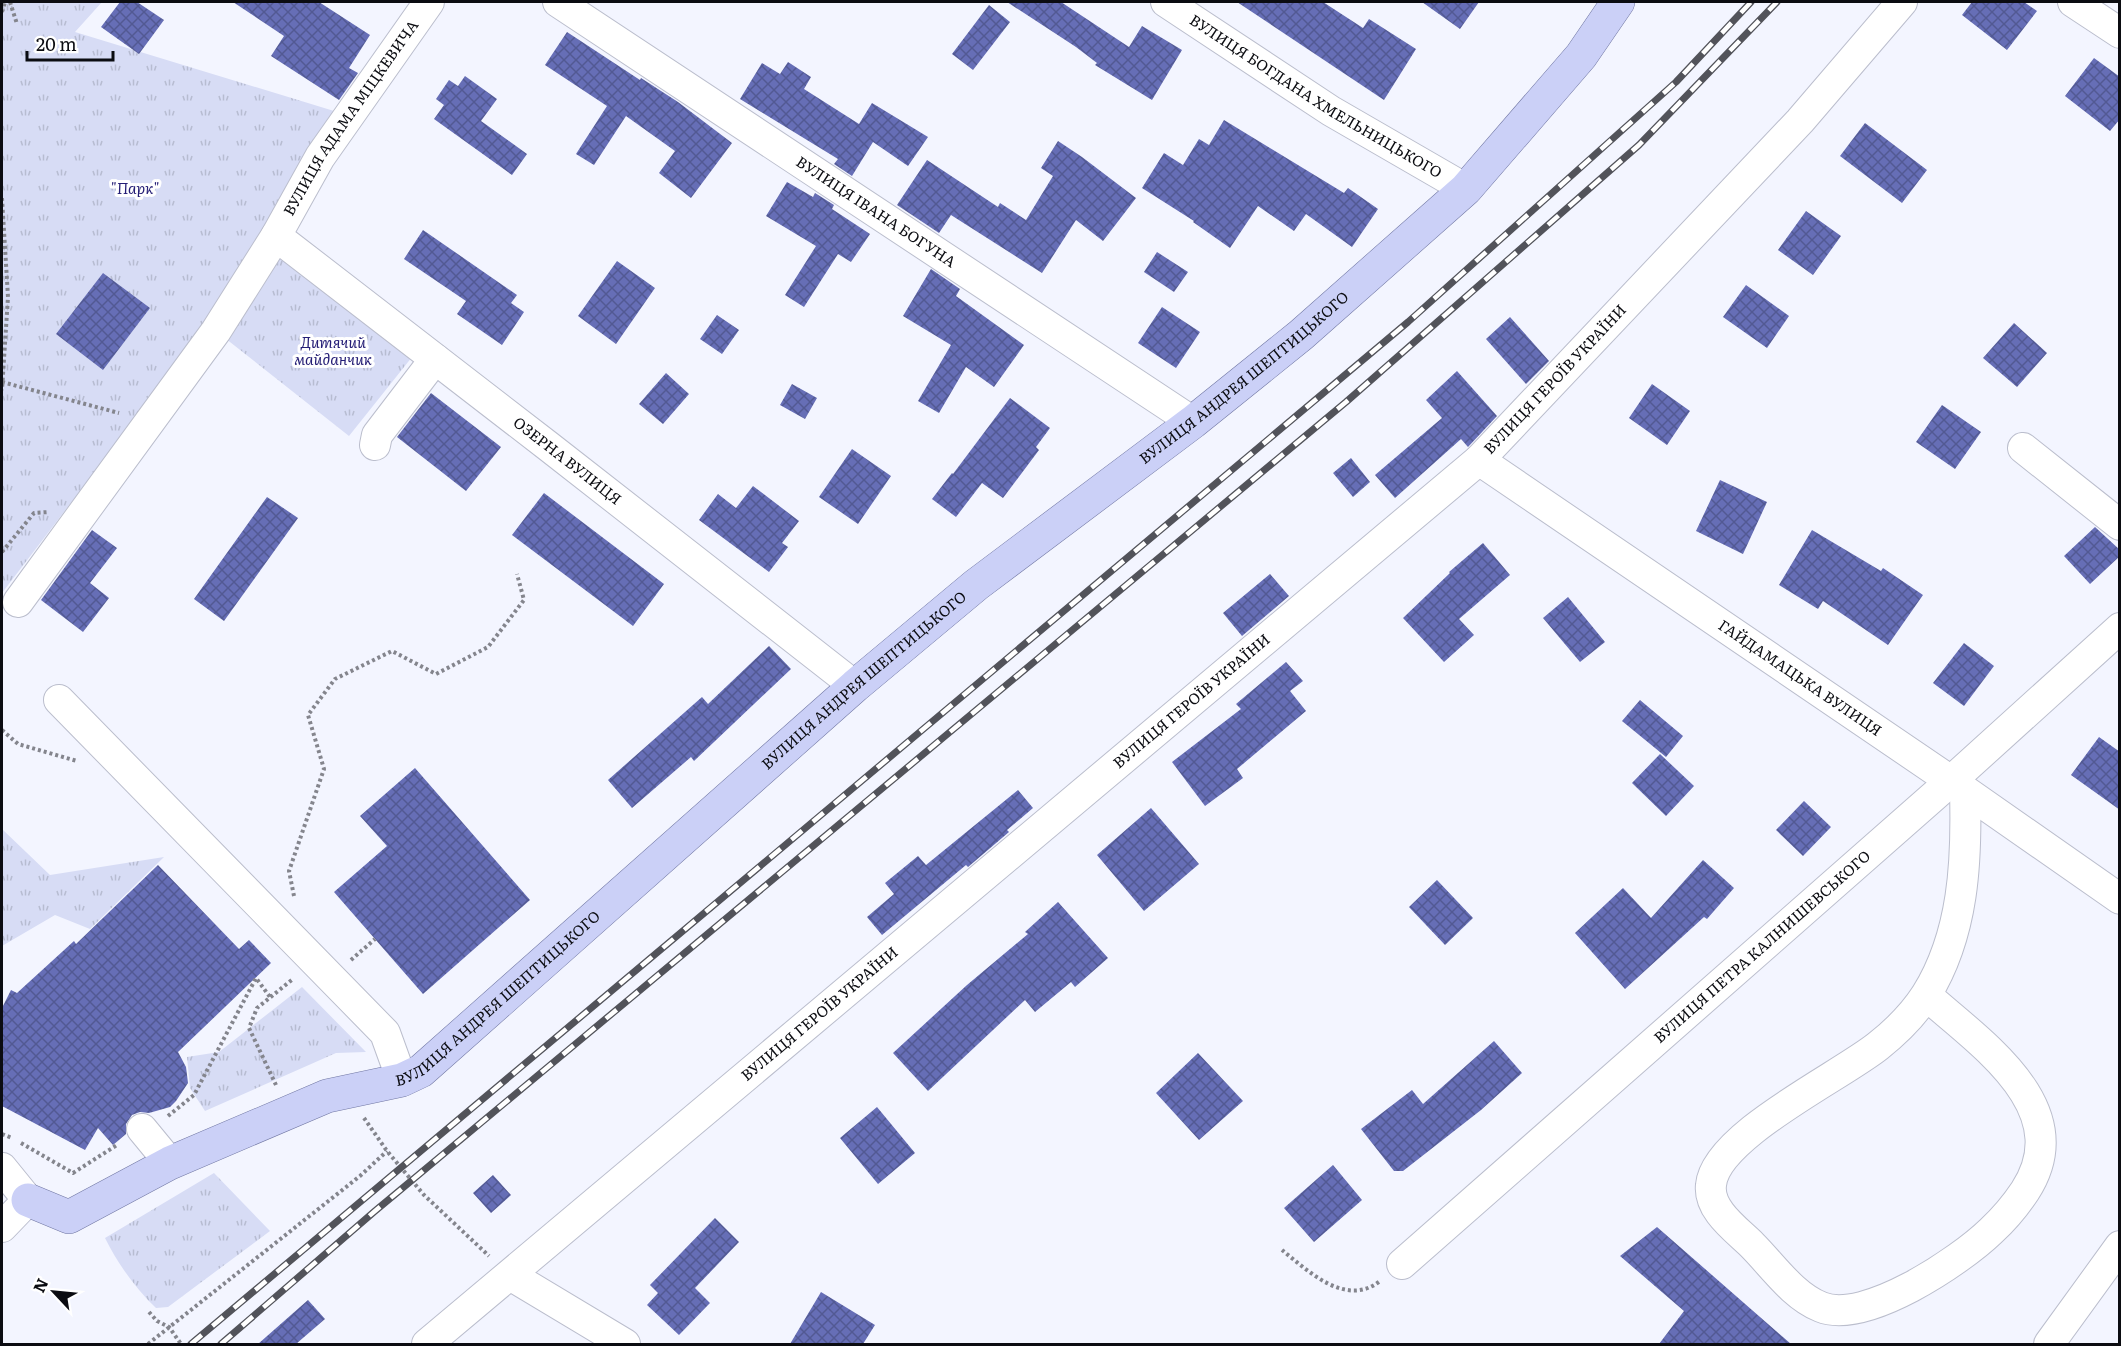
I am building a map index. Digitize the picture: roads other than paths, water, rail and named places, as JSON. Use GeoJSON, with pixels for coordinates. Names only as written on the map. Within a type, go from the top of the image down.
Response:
{"type":"FeatureCollection","features":[{"type":"Feature","properties":{"kind":"main road","name":"ВУЛИЦЯ АНДРЕЯ ШЕПТИЦЬКОГО"},"geometry":{"type":"LineString","coordinates":[[28,1200],[69,1217],[170,1163],[327,1096],[402,1080],[421,1071],[855,686],[976,585],[1193,422],[1301,335],[1466,189],[1581,56],[1618,2]]}},
{"type":"Feature","properties":{"kind":"street","name":"ВУЛИЦЯ АДАМА МІЦКЕВИЧА"},"geometry":{"type":"LineString","coordinates":[[18,602],[216,331],[276,236],[320,156],[429,2]]}},
{"type":"Feature","properties":{"kind":"street","name":"ВУЛИЦЯ ІВАНА БОГУНА"},"geometry":{"type":"LineString","coordinates":[[558,2],[1193,422]]}},
{"type":"Feature","properties":{"kind":"street","name":"ВУЛИЦЯ БОГДАНА ХМЕЛЬНИЦЬКОГО"},"geometry":{"type":"LineString","coordinates":[[1166,2],[1331,111],[1466,189]]}},
{"type":"Feature","properties":{"kind":"street","name":"ВУЛИЦЯ ГЕРОЇВ УКРАЇНИ"},"geometry":{"type":"LineString","coordinates":[[427,1344],[1479,460],[1800,121],[1902,2]]}},
{"type":"Feature","properties":{"kind":"street"},"geometry":{"type":"LineString","coordinates":[[2073,2],[2120,33]]}},
{"type":"Feature","properties":{"kind":"street","name":"ОЗЕРНА ВУЛИЦЯ"},"geometry":{"type":"LineString","coordinates":[[276,236],[855,686]]}},
{"type":"Feature","properties":{"kind":"street"},"geometry":{"type":"LineString","coordinates":[[375,445],[378,435],[435,359]]}},
{"type":"Feature","properties":{"kind":"street"},"geometry":{"type":"LineString","coordinates":[[2023,448],[2120,525]]}},
{"type":"Feature","properties":{"kind":"street","name":"ГАЙДАМАЦЬКА ВУЛИЦЯ"},"geometry":{"type":"LineString","coordinates":[[1479,460],[2120,899]]}},
{"type":"Feature","properties":{"kind":"street","name":"ВУЛИЦЯ ПЕТРА КАЛНИШЕВСЬКОГО"},"geometry":{"type":"LineString","coordinates":[[1402,1264],[1958,786],[2120,628]]}},
{"type":"Feature","properties":{"kind":"street"},"geometry":{"type":"LineString","coordinates":[[59,700],[385,1033],[402,1080]]}},
{"type":"Feature","properties":{"kind":"street"},"geometry":{"type":"LineString","coordinates":[[1926,995],[2000,1059],[2022,1087],[2038,1120],[2040,1151],[2032,1181],[2014,1208],[1990,1233],[1962,1256],[1932,1275],[1867,1306],[1839,1311],[1824,1309],[1796,1291],[1730,1224],[1714,1204],[1710,1185],[1718,1166],[1732,1147],[1782,1109],[1876,1048],[1904,1023],[1926,995],[1942,964],[1953,930],[1960,897],[1966,834],[1958,786]]}},
{"type":"Feature","properties":{"kind":"street"},"geometry":{"type":"LineString","coordinates":[[142,1129],[170,1163]]}},
{"type":"Feature","properties":{"kind":"street"},"geometry":{"type":"LineString","coordinates":[[2,1168],[28,1200],[2,1227]]}},
{"type":"Feature","properties":{"kind":"street"},"geometry":{"type":"LineString","coordinates":[[2049,1344],[2120,1246]]}},
{"type":"Feature","properties":{"kind":"street"},"geometry":{"type":"LineString","coordinates":[[510,1275],[625,1344]]}},
{"type":"Feature","properties":{"kind":"railway"},"geometry":{"type":"LineString","coordinates":[[191,1344],[1408,322],[1676,82],[1751,2]]}},
{"type":"Feature","properties":{"kind":"railway"},"geometry":{"type":"LineString","coordinates":[[221,1344],[375,1211],[1346,402],[1639,145],[1777,2]]}},
{"type":"Feature","properties":{"kind":"park label","name":"\"Парк\""},"geometry":{"type":"Point","coordinates":[135,189]}},
{"type":"Feature","properties":{"kind":"park label","name":"Дитячий майданчик"},"geometry":{"type":"Point","coordinates":[333,352]}}]}
